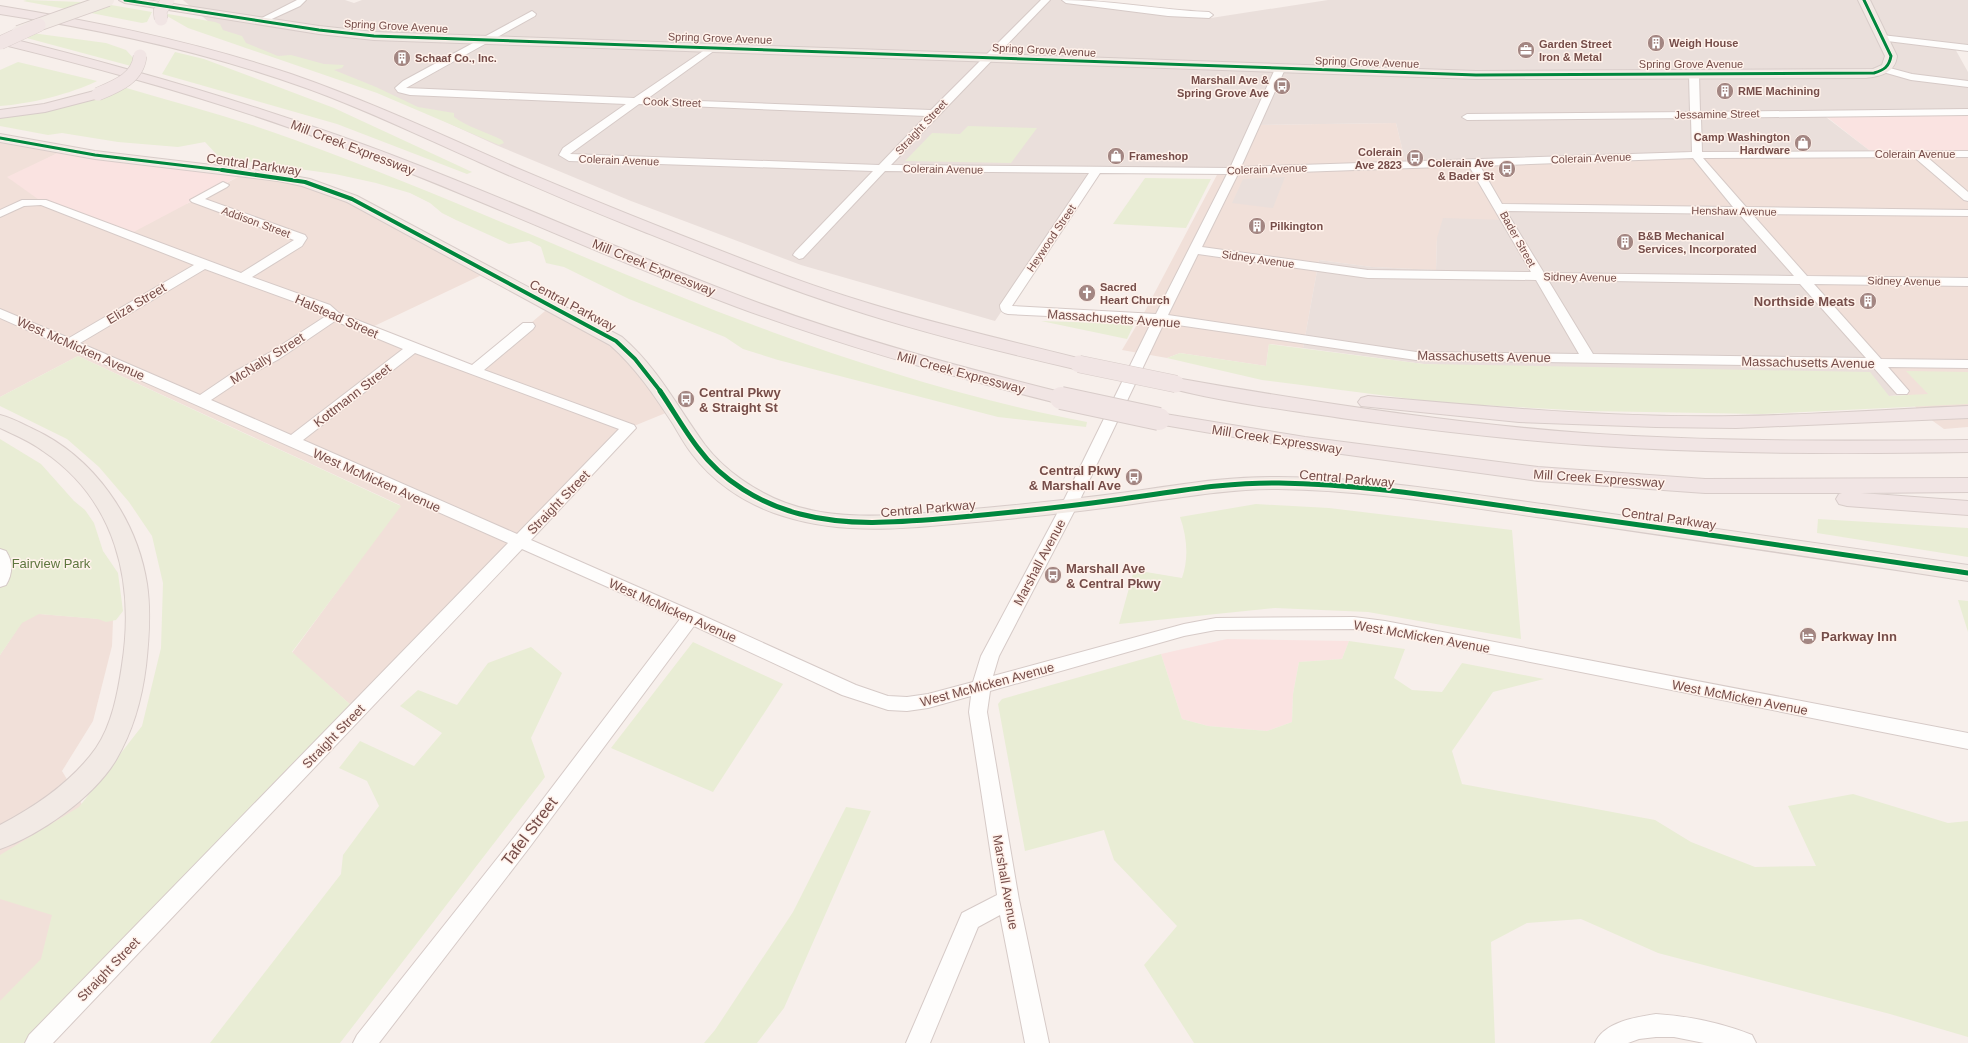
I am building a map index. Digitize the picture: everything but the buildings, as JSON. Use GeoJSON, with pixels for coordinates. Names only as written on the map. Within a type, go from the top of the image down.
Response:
{"type":"FeatureCollection","features":[{"type":"Feature","properties":{"kind":"highway"},"geometry":{"type":"LineString","coordinates":[[168,0],[160,10],[169,26],[333,86],[422,130]]}},
{"type":"Feature","properties":{"kind":"highway"},"geometry":{"type":"LineString","coordinates":[[0,10],[132,33],[236,61],[326,90],[422,130],[547,186],[688,243],[828,297],[920,325],[1079,364],[1247,397],[1399,421],[1585,439],[1787,448],[1968,446]]}},
{"type":"Feature","properties":{"kind":"highway"},"geometry":{"type":"LineString","coordinates":[[2,37],[39,25]]}},
{"type":"Feature","properties":{"kind":"highway"},"geometry":{"type":"LineString","coordinates":[[2,37],[55,33]]}},
{"type":"Feature","properties":{"kind":"highway","name":"Mill Creek Expressway"},"geometry":{"type":"LineString","coordinates":[[2,37],[166,83],[315,132],[750,305],[869,346],[934,365],[1061,398],[1158,419],[1305,443],[1531,473],[1705,486],[1813,487],[1968,485]]}},
{"type":"Feature","properties":{"kind":"highway"},"geometry":{"type":"LineString","coordinates":[[0,114],[45,108],[98,94],[118,85],[134,73],[140,63],[140,56],[126,46],[94,38]]}},
{"type":"Feature","properties":{"kind":"highway"},"geometry":{"type":"LineString","coordinates":[[0,53],[315,132]]}},
{"type":"Feature","properties":{"kind":"highway"},"geometry":{"type":"LineString","coordinates":[[1247,397],[1370,402],[1519,416],[1656,421],[1736,422],[1968,412]]}},
{"type":"Feature","properties":{"kind":"highway"},"geometry":{"type":"LineString","coordinates":[[1705,486],[1889,503],[1968,508]]}},
{"type":"Feature","properties":{"kind":"main road"},"geometry":{"type":"LineString","coordinates":[[39,25],[108,0]]}},
{"type":"Feature","properties":{"kind":"main road","name":"Spring Grove Avenue"},"geometry":{"type":"LineString","coordinates":[[126,0],[359,36],[1476,75],[1845,74],[1886,70]]}},
{"type":"Feature","properties":{"kind":"main road"},"geometry":{"type":"LineString","coordinates":[[1864,0],[1891,56],[1892,63],[1886,70]]}},
{"type":"Feature","properties":{"kind":"main road","name":"Central Parkway"},"geometry":{"type":"LineString","coordinates":[[0,138],[95,155],[278,177],[305,182],[352,198],[616,341],[636,357],[699,450],[719,471],[752,495],[785,509],[828,520],[854,523],[888,523],[1069,506],[1240,484],[1276,483],[1341,486],[1700,533],[1968,573]]}},
{"type":"Feature","properties":{"kind":"main road"},"geometry":{"type":"LineString","coordinates":[[0,421],[44,442],[70,462],[107,504],[120,526],[129,550],[138,592],[139,632],[133,676],[119,727],[106,754],[87,777],[70,792],[23,826],[0,838]]}},
{"type":"Feature","properties":{"kind":"street"},"geometry":{"type":"LineString","coordinates":[[260,21],[297,4],[302,0]]}},
{"type":"Feature","properties":{"kind":"street","name":"Straight Street"},"geometry":{"type":"LineString","coordinates":[[799,255],[934,113],[1046,0]]}},
{"type":"Feature","properties":{"kind":"street"},"geometry":{"type":"LineString","coordinates":[[1066,0],[1168,13],[1209,15]]}},
{"type":"Feature","properties":{"kind":"street"},"geometry":{"type":"LineString","coordinates":[[484,40],[532,14]]}},
{"type":"Feature","properties":{"kind":"street"},"geometry":{"type":"LineString","coordinates":[[1882,38],[1968,48]]}},
{"type":"Feature","properties":{"kind":"street","name":"Cook Street"},"geometry":{"type":"LineString","coordinates":[[484,40],[400,88],[405,92],[934,113]]}},
{"type":"Feature","properties":{"kind":"street"},"geometry":{"type":"LineString","coordinates":[[637,101],[712,48]]}},
{"type":"Feature","properties":{"kind":"street","name":"Marshall Avenue"},"geometry":{"type":"LineString","coordinates":[[1037,1043],[1008,900],[978,712],[981,686],[990,656],[1069,506],[1160,318],[1234,171],[1280,69]]}},
{"type":"Feature","properties":{"kind":"street"},"geometry":{"type":"LineString","coordinates":[[1886,70],[1911,77],[1968,84]]}},
{"type":"Feature","properties":{"kind":"street"},"geometry":{"type":"LineString","coordinates":[[1694,74],[1697,155],[1699,161],[1879,363],[1902,391]]}},
{"type":"Feature","properties":{"kind":"street","name":"Colerain Avenue"},"geometry":{"type":"LineString","coordinates":[[637,101],[567,150],[564,155],[589,160],[883,168],[1234,171],[1697,155],[1968,154]]}},
{"type":"Feature","properties":{"kind":"street","name":"Jessamine Street"},"geometry":{"type":"LineString","coordinates":[[1467,117],[1968,112]]}},
{"type":"Feature","properties":{"kind":"street"},"geometry":{"type":"LineString","coordinates":[[1915,154],[1968,198]]}},
{"type":"Feature","properties":{"kind":"street","name":"Bader Street"},"geometry":{"type":"LineString","coordinates":[[1472,162],[1588,358]]}},
{"type":"Feature","properties":{"kind":"street","name":"Heywood Street"},"geometry":{"type":"LineString","coordinates":[[1006,305],[1096,171]]}},
{"type":"Feature","properties":{"kind":"street","name":"Addison Street"},"geometry":{"type":"LineString","coordinates":[[223,185],[196,200],[301,238],[298,243],[242,278]]}},
{"type":"Feature","properties":{"kind":"street","name":"Halstead Street"},"geometry":{"type":"LineString","coordinates":[[0,214],[22,203],[42,202],[204,264],[325,308],[334,316],[413,348],[629,428]]}},
{"type":"Feature","properties":{"kind":"street","name":"Henshaw Avenue"},"geometry":{"type":"LineString","coordinates":[[1500,207],[1968,213]]}},
{"type":"Feature","properties":{"kind":"street","name":"Sidney Avenue"},"geometry":{"type":"LineString","coordinates":[[1194,250],[1368,274],[1968,282]]}},
{"type":"Feature","properties":{"kind":"street","name":"Eliza Street"},"geometry":{"type":"LineString","coordinates":[[70,343],[204,264]]}},
{"type":"Feature","properties":{"kind":"street","name":"Massachusetts Avenue"},"geometry":{"type":"LineString","coordinates":[[1006,305],[1008,310],[1016,312],[1160,318],[1416,356],[1968,364]]}},
{"type":"Feature","properties":{"kind":"street","name":"West McMicken Avenue"},"geometry":{"type":"LineString","coordinates":[[0,313],[519,543],[691,617],[849,690],[888,703],[907,704],[928,701],[1184,630],[1224,624],[1354,623],[1385,627],[1412,634],[1968,741]]}},
{"type":"Feature","properties":{"kind":"street","name":"McNally Street"},"geometry":{"type":"LineString","coordinates":[[201,401],[238,375],[274,356],[334,316]]}},
{"type":"Feature","properties":{"kind":"street"},"geometry":{"type":"LineString","coordinates":[[474,371],[528,326]]}},
{"type":"Feature","properties":{"kind":"street","name":"Kottmann Street"},"geometry":{"type":"LineString","coordinates":[[291,442],[413,348]]}},
{"type":"Feature","properties":{"kind":"street","name":"Straight Street"},"geometry":{"type":"LineString","coordinates":[[37,1043],[629,428]]}},
{"type":"Feature","properties":{"kind":"street"},"geometry":{"type":"LineString","coordinates":[[0,555],[4,564],[0,581]]}},
{"type":"Feature","properties":{"kind":"street","name":"Tafel Street"},"geometry":{"type":"LineString","coordinates":[[365,1043],[522,842],[691,617]]}},
{"type":"Feature","properties":{"kind":"street"},"geometry":{"type":"LineString","coordinates":[[918,1043],[970,920],[1008,900]]}},
{"type":"Feature","properties":{"kind":"street"},"geometry":{"type":"LineString","coordinates":[[1607,1043],[1615,1037],[1634,1029],[1654,1025],[1669,1025],[1701,1029],[1744,1043]]}},
{"type":"Feature","properties":{"kind":"shaded area"},"geometry":{"type":"Polygon","coordinates":[[[183,0],[345,0],[354,3],[362,0],[1066,0],[1153,13],[1211,18],[1328,0],[1968,0],[1968,48],[1954,47],[1968,72],[1968,112],[1822,114],[1874,154],[1406,164],[1396,123],[1255,125],[1234,171],[1096,171],[995,321],[801,265],[631,201],[496,145],[394,98],[229,39],[183,0]]]}},
{"type":"Feature","properties":{"kind":"shaded area"},"geometry":{"type":"Polygon","coordinates":[[[1968,112],[1968,154],[1874,154],[1822,113],[1968,112]]]}},
{"type":"Feature","properties":{"kind":"shaded area"},"geometry":{"type":"Polygon","coordinates":[[[1396,123],[1406,164],[1697,155],[1968,154],[1968,427],[1944,429],[1919,411],[1879,363],[1507,220],[1437,238],[1436,270],[1372,267],[1319,260],[1303,348],[1269,344],[1266,366],[1180,353],[1167,358],[1122,350],[1145,311],[1219,171],[1255,125],[1396,123]]]}},
{"type":"Feature","properties":{"kind":"shaded area"},"geometry":{"type":"Polygon","coordinates":[[[0,138],[64,150],[8,178],[186,204],[245,173],[328,189],[488,272],[366,330],[474,371],[551,306],[616,341],[673,410],[629,428],[353,707],[292,653],[400,505],[78,356],[0,397],[0,138]]]}},
{"type":"Feature","properties":{"kind":"shaded area"},"geometry":{"type":"Polygon","coordinates":[[[64,150],[245,173],[128,235],[42,202],[7,177],[64,150]]]}},
{"type":"Feature","properties":{"kind":"shaded area"},"geometry":{"type":"Polygon","coordinates":[[[1285,177],[1273,208],[1232,203],[1243,179],[1285,177]]]}},
{"type":"Feature","properties":{"kind":"shaded area"},"geometry":{"type":"Polygon","coordinates":[[[1500,207],[1742,211],[1905,395],[1889,396],[1424,364],[1303,348],[1319,260],[1372,267],[1436,270],[1437,238],[1443,218],[1507,220],[1500,207]]]}},
{"type":"Feature","properties":{"kind":"shaded area"},"geometry":{"type":"Polygon","coordinates":[[[28,613],[113,620],[112,646],[93,721],[62,771],[129,883],[0,1012],[0,655],[28,613]]]}},
{"type":"Feature","properties":{"kind":"shaded area"},"geometry":{"type":"Polygon","coordinates":[[[1227,639],[1349,641],[1342,659],[1299,662],[1293,694],[1292,722],[1267,731],[1208,726],[1182,719],[1161,654],[1227,639]]]}},
{"type":"Feature","properties":{"kind":"green space"},"geometry":{"type":"Polygon","coordinates":[[[23,1],[87,1],[66,9],[23,1]]]}},
{"type":"Feature","properties":{"kind":"green space"},"geometry":{"type":"Polygon","coordinates":[[[111,5],[152,12],[147,22],[142,23],[91,13],[111,5]]]}},
{"type":"Feature","properties":{"kind":"green space"},"geometry":{"type":"Polygon","coordinates":[[[168,14],[215,22],[220,24],[223,30],[242,36],[246,43],[278,56],[291,55],[324,64],[344,65],[342,68],[334,70],[376,87],[418,107],[454,113],[454,117],[459,120],[502,140],[504,143],[499,145],[377,93],[188,28],[167,16],[168,14]]]}},
{"type":"Feature","properties":{"kind":"green space"},"geometry":{"type":"Polygon","coordinates":[[[32,33],[106,43],[126,50],[135,60],[131,66],[23,37],[32,33]]]}},
{"type":"Feature","properties":{"kind":"green space"},"geometry":{"type":"Polygon","coordinates":[[[175,52],[204,59],[334,108],[472,172],[467,174],[337,124],[162,74],[175,52]]]}},
{"type":"Feature","properties":{"kind":"green space"},"geometry":{"type":"Polygon","coordinates":[[[18,62],[97,81],[87,86],[50,98],[0,106],[0,70],[18,62]]]}},
{"type":"Feature","properties":{"kind":"green space"},"geometry":{"type":"Polygon","coordinates":[[[123,87],[253,125],[355,162],[652,285],[810,346],[928,383],[1007,405],[1087,422],[1086,427],[998,417],[778,360],[743,349],[725,337],[629,299],[564,267],[546,263],[541,247],[529,241],[509,244],[442,213],[430,203],[410,193],[376,183],[335,174],[220,158],[205,142],[178,147],[118,142],[62,133],[48,135],[0,126],[0,117],[36,113],[77,103],[123,87]]]}},
{"type":"Feature","properties":{"kind":"green space"},"geometry":{"type":"Polygon","coordinates":[[[968,126],[1037,128],[1011,163],[905,161],[932,133],[960,134],[968,126]]]}},
{"type":"Feature","properties":{"kind":"green space"},"geometry":{"type":"Polygon","coordinates":[[[1145,178],[1211,179],[1186,228],[1113,224],[1145,178]]]}},
{"type":"Feature","properties":{"kind":"green space"},"geometry":{"type":"Polygon","coordinates":[[[1041,321],[1134,324],[1127,339],[1041,321]]]}},
{"type":"Feature","properties":{"kind":"green space"},"geometry":{"type":"Polygon","coordinates":[[[1269,344],[1424,364],[1870,372],[1889,396],[1928,394],[1906,371],[1968,372],[1968,404],[1762,414],[1588,411],[1443,403],[1262,380],[1167,358],[1180,353],[1266,366],[1269,344]]]}},
{"type":"Feature","properties":{"kind":"green space"},"geometry":{"type":"Polygon","coordinates":[[[78,356],[401,506],[292,652],[353,707],[24,1043],[0,1043],[0,1001],[41,959],[52,915],[0,899],[0,855],[79,807],[142,726],[161,648],[163,583],[152,536],[129,502],[99,467],[67,439],[0,406],[0,397],[78,356]]]}},
{"type":"Feature","properties":{"kind":"green space","name":"Fairview Park"},"geometry":{"type":"Polygon","coordinates":[[[0,439],[41,464],[74,501],[85,510],[94,523],[103,551],[118,573],[123,611],[116,620],[106,622],[98,619],[39,614],[22,623],[0,655],[0,439]]]}},
{"type":"Feature","properties":{"kind":"green space"},"geometry":{"type":"Polygon","coordinates":[[[1256,504],[1329,508],[1512,530],[1521,639],[1368,612],[1275,608],[1119,624],[1134,570],[1182,578],[1186,563],[1186,540],[1180,517],[1256,504]]]}},
{"type":"Feature","properties":{"kind":"green space"},"geometry":{"type":"Polygon","coordinates":[[[1818,519],[1968,528],[1968,557],[1817,533],[1818,519]]]}},
{"type":"Feature","properties":{"kind":"green space"},"geometry":{"type":"Polygon","coordinates":[[[1958,600],[1968,601],[1968,632],[1958,600]]]}},
{"type":"Feature","properties":{"kind":"green space"},"geometry":{"type":"Polygon","coordinates":[[[1349,641],[1405,649],[1394,678],[1412,690],[1442,692],[1462,663],[1544,679],[1493,692],[1452,751],[1462,784],[1655,820],[1691,842],[1755,867],[1816,866],[1788,806],[1853,794],[1948,823],[1968,821],[1968,1037],[1890,1014],[1658,953],[1581,919],[1527,923],[1491,942],[1495,1043],[1194,1043],[1144,965],[1177,926],[1114,860],[1104,830],[1025,851],[998,704],[1002,699],[1161,654],[1182,719],[1208,726],[1267,731],[1292,722],[1293,694],[1299,662],[1342,659],[1349,641]]]}},
{"type":"Feature","properties":{"kind":"green space"},"geometry":{"type":"Polygon","coordinates":[[[693,642],[783,684],[713,792],[611,748],[693,642]]]}},
{"type":"Feature","properties":{"kind":"green space"},"geometry":{"type":"Polygon","coordinates":[[[531,647],[562,673],[531,738],[545,777],[340,1043],[210,1043],[341,874],[343,855],[379,806],[367,781],[339,768],[360,741],[414,766],[442,733],[400,706],[418,690],[457,705],[488,663],[531,647]]]}},
{"type":"Feature","properties":{"kind":"green space"},"geometry":{"type":"Polygon","coordinates":[[[846,807],[871,811],[784,1008],[757,1043],[704,1043],[715,1030],[793,912],[846,807]]]}},
{"type":"Feature","properties":{"kind":"cycle path"},"geometry":{"type":"LineString","coordinates":[[125,0],[319,30],[374,36],[1476,75],[1874,73],[1886,68],[1890,63],[1891,56],[1864,0]]}},
{"type":"Feature","properties":{"kind":"cycle path"},"geometry":{"type":"LineString","coordinates":[[0,138],[95,155],[278,177],[305,182],[352,199],[616,341],[635,359],[651,378],[699,450],[716,468],[726,477],[757,498],[780,508],[802,515],[846,521],[913,521],[1061,506],[1241,484],[1314,484],[1448,498],[1968,573]]}},
{"type":"Feature","properties":{"kind":"place","name":"Weigh House"},"geometry":{"type":"Point","coordinates":[1656,43]}},
{"type":"Feature","properties":{"kind":"place","name":"Garden Street Iron & Metal"},"geometry":{"type":"Point","coordinates":[1526,50]}},
{"type":"Feature","properties":{"kind":"place","name":"Schaaf Co., Inc."},"geometry":{"type":"Point","coordinates":[402,58]}},
{"type":"Feature","properties":{"kind":"place","name":"Marshall Ave & Spring Grove Ave"},"geometry":{"type":"Point","coordinates":[1282,86]}},
{"type":"Feature","properties":{"kind":"place","name":"RME Machining"},"geometry":{"type":"Point","coordinates":[1725,91]}},
{"type":"Feature","properties":{"kind":"place","name":"Camp Washington Hardware"},"geometry":{"type":"Point","coordinates":[1803,143]}},
{"type":"Feature","properties":{"kind":"place","name":"Frameshop"},"geometry":{"type":"Point","coordinates":[1116,156]}},
{"type":"Feature","properties":{"kind":"place","name":"Colerain Ave 2823"},"geometry":{"type":"Point","coordinates":[1415,158]}},
{"type":"Feature","properties":{"kind":"place","name":"Colerain Ave & Bader St"},"geometry":{"type":"Point","coordinates":[1507,169]}},
{"type":"Feature","properties":{"kind":"place","name":"Pilkington"},"geometry":{"type":"Point","coordinates":[1257,226]}},
{"type":"Feature","properties":{"kind":"place","name":"B&B Mechanical Services, Incorporated"},"geometry":{"type":"Point","coordinates":[1625,242]}},
{"type":"Feature","properties":{"kind":"place","name":"Sacred Heart Church"},"geometry":{"type":"Point","coordinates":[1087,293]}},
{"type":"Feature","properties":{"kind":"place","name":"Northside Meats"},"geometry":{"type":"Point","coordinates":[1868,301]}},
{"type":"Feature","properties":{"kind":"place","name":"Central Pkwy & Straight St"},"geometry":{"type":"Point","coordinates":[686,399]}},
{"type":"Feature","properties":{"kind":"place","name":"Central Pkwy & Marshall Ave"},"geometry":{"type":"Point","coordinates":[1134,477]}},
{"type":"Feature","properties":{"kind":"place","name":"Marshall Ave & Central Pkwy"},"geometry":{"type":"Point","coordinates":[1053,575]}},
{"type":"Feature","properties":{"kind":"place","name":"Parkway Inn"},"geometry":{"type":"Point","coordinates":[1808,636]}}]}
